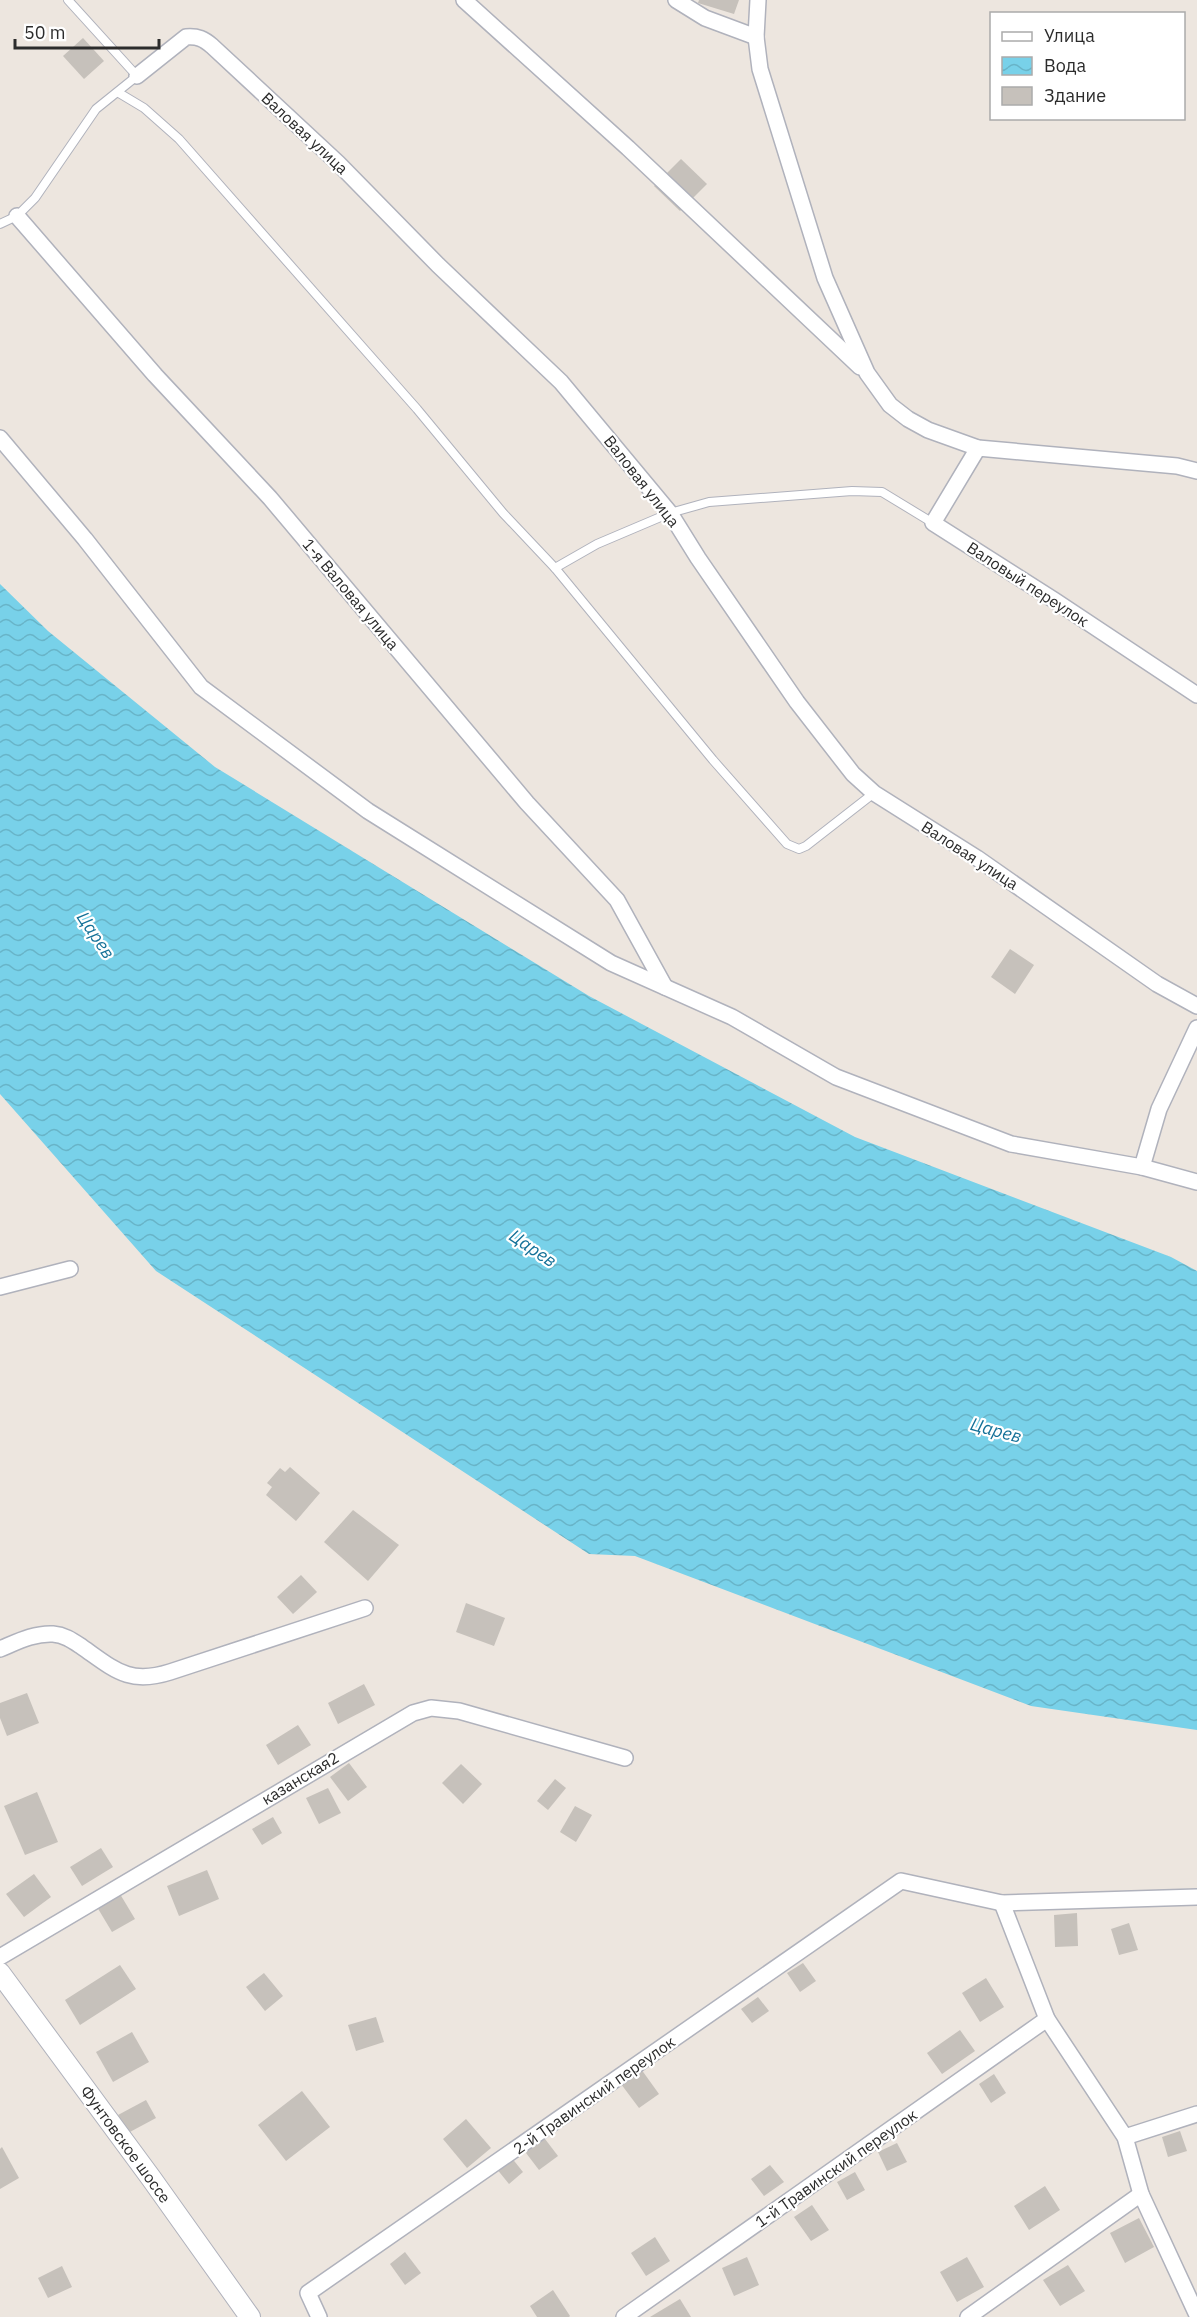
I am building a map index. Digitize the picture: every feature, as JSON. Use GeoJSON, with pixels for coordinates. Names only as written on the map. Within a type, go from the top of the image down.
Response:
{"type":"FeatureCollection","features":[{"type":"Feature","properties":{"kind":"street"},"geometry":{"type":"LineString","coordinates":[[464,0],[628,148],[867,373],[890,405],[908,418],[928,430],[978,448],[1177,466],[1197,471]]}},
{"type":"Feature","properties":{"kind":"street"},"geometry":{"type":"LineString","coordinates":[[676,0],[705,18],[756,37]]}},
{"type":"Feature","properties":{"kind":"street"},"geometry":{"type":"LineString","coordinates":[[758,0],[756,37],[760,69],[825,278],[867,373]]}},
{"type":"Feature","properties":{"kind":"street","name":"Валовая улица"},"geometry":{"type":"LineString","coordinates":[[137,76],[179,41],[195,36],[205,40],[338,163],[438,265],[561,382],[670,513],[698,558],[797,702],[853,774],[874,793],[977,858],[1157,984],[1197,1006]]}},
{"type":"Feature","properties":{"kind":"street","name":"1-я Валовая улица"},"geometry":{"type":"LineString","coordinates":[[17,216],[155,375],[270,498],[527,803],[617,900],[665,987]]}},
{"type":"Feature","properties":{"kind":"street"},"geometry":{"type":"LineString","coordinates":[[0,438],[85,539],[201,687],[368,811],[611,963],[732,1017],[836,1077],[1011,1144],[1142,1167],[1197,1182]]}},
{"type":"Feature","properties":{"kind":"street"},"geometry":{"type":"LineString","coordinates":[[933,523],[978,448]]}},
{"type":"Feature","properties":{"kind":"street","name":"Валовый переулок"},"geometry":{"type":"LineString","coordinates":[[933,523],[1197,695]]}},
{"type":"Feature","properties":{"kind":"street"},"geometry":{"type":"LineString","coordinates":[[1142,1167],[1159,1109],[1197,1028]]}},
{"type":"Feature","properties":{"kind":"street"},"geometry":{"type":"LineString","coordinates":[[0,1287],[70,1269]]}},
{"type":"Feature","properties":{"kind":"street"},"geometry":{"type":"LineString","coordinates":[[0,1649],[39,1635],[62,1635],[114,1669],[127,1675],[144,1678],[164,1674],[365,1608]]}},
{"type":"Feature","properties":{"kind":"street","name":"казанская2"},"geometry":{"type":"LineString","coordinates":[[0,1957],[397,1720],[413,1713],[431,1708],[459,1711],[625,1758]]}},
{"type":"Feature","properties":{"kind":"street","name":"2-й Травинский переулок"},"geometry":{"type":"LineString","coordinates":[[319,2317],[308,2293],[902,1881],[1002,1903]]}},
{"type":"Feature","properties":{"kind":"street"},"geometry":{"type":"LineString","coordinates":[[1197,1897],[1002,1903],[1047,2019],[1125,2137],[1141,2194],[1197,2315]]}},
{"type":"Feature","properties":{"kind":"street","name":"Фунтовское шоссе"},"geometry":{"type":"LineString","coordinates":[[0,1973],[250,2317]]}},
{"type":"Feature","properties":{"kind":"street","name":"1-й Травинский переулок"},"geometry":{"type":"LineString","coordinates":[[624,2317],[1047,2019]]}},
{"type":"Feature","properties":{"kind":"street"},"geometry":{"type":"LineString","coordinates":[[1125,2137],[1197,2114]]}},
{"type":"Feature","properties":{"kind":"street"},"geometry":{"type":"LineString","coordinates":[[968,2317],[1141,2194]]}},
{"type":"Feature","properties":{"kind":"lane"},"geometry":{"type":"LineString","coordinates":[[0,224],[17,216],[35,198],[96,109],[137,76],[68,0]]}},
{"type":"Feature","properties":{"kind":"lane"},"geometry":{"type":"LineString","coordinates":[[118,93],[144,108],[179,139],[417,409],[503,513],[555,568],[713,760],[792,847],[798,849],[806,846],[874,793]]}},
{"type":"Feature","properties":{"kind":"lane"},"geometry":{"type":"LineString","coordinates":[[555,568],[597,544],[670,513],[709,502],[852,491],[882,492],[933,523]]}},
{"type":"Feature","properties":{"kind":"water","name":"Царев"},"geometry":{"type":"Polygon","coordinates":[[[0,584],[48,631],[215,767],[589,996],[855,1137],[1171,1257],[1197,1271],[1197,1730],[1031,1706],[635,1556],[589,1554],[156,1271],[0,1094],[0,584]]]}},
{"type":"Feature","properties":{"kind":"building"},"geometry":{"type":"Polygon","coordinates":[[[699,0],[739,0],[734,14],[698,3],[699,0]]]}},
{"type":"Feature","properties":{"kind":"building"},"geometry":{"type":"Polygon","coordinates":[[[83,38],[104,61],[84,79],[63,56],[83,38]]]}},
{"type":"Feature","properties":{"kind":"building"},"geometry":{"type":"Polygon","coordinates":[[[681,159],[707,184],[680,211],[654,186],[681,159]]]}},
{"type":"Feature","properties":{"kind":"building"},"geometry":{"type":"Polygon","coordinates":[[[1010,949],[1034,965],[1015,994],[991,977],[1010,949]]]}},
{"type":"Feature","properties":{"kind":"building"},"geometry":{"type":"Polygon","coordinates":[[[290,1467],[320,1493],[296,1521],[266,1495],[272,1487],[267,1483],[280,1468],[285,1472],[290,1467]]]}},
{"type":"Feature","properties":{"kind":"building"},"geometry":{"type":"Polygon","coordinates":[[[353,1510],[399,1545],[368,1581],[324,1542],[353,1510]]]}},
{"type":"Feature","properties":{"kind":"building"},"geometry":{"type":"Polygon","coordinates":[[[301,1575],[317,1592],[293,1614],[277,1597],[301,1575]]]}},
{"type":"Feature","properties":{"kind":"building"},"geometry":{"type":"Polygon","coordinates":[[[466,1603],[505,1618],[494,1646],[456,1632],[466,1603]]]}},
{"type":"Feature","properties":{"kind":"building"},"geometry":{"type":"Polygon","coordinates":[[[364,1684],[375,1705],[338,1724],[328,1703],[364,1684]]]}},
{"type":"Feature","properties":{"kind":"building"},"geometry":{"type":"Polygon","coordinates":[[[27,1693],[39,1723],[7,1736],[0,1718],[0,1703],[27,1693]]]}},
{"type":"Feature","properties":{"kind":"building"},"geometry":{"type":"Polygon","coordinates":[[[298,1725],[311,1745],[278,1765],[266,1745],[298,1725]]]}},
{"type":"Feature","properties":{"kind":"building"},"geometry":{"type":"Polygon","coordinates":[[[349,1763],[367,1787],[348,1801],[330,1777],[349,1763]]]}},
{"type":"Feature","properties":{"kind":"building"},"geometry":{"type":"Polygon","coordinates":[[[461,1764],[482,1784],[463,1804],[442,1783],[461,1764]]]}},
{"type":"Feature","properties":{"kind":"building"},"geometry":{"type":"Polygon","coordinates":[[[555,1779],[566,1788],[548,1810],[537,1801],[555,1779]]]}},
{"type":"Feature","properties":{"kind":"building"},"geometry":{"type":"Polygon","coordinates":[[[328,1788],[341,1813],[319,1824],[306,1798],[328,1788]]]}},
{"type":"Feature","properties":{"kind":"building"},"geometry":{"type":"Polygon","coordinates":[[[37,1792],[58,1842],[25,1855],[4,1806],[37,1792]]]}},
{"type":"Feature","properties":{"kind":"building"},"geometry":{"type":"Polygon","coordinates":[[[575,1806],[592,1815],[576,1842],[560,1832],[575,1806]]]}},
{"type":"Feature","properties":{"kind":"building"},"geometry":{"type":"Polygon","coordinates":[[[273,1817],[282,1833],[262,1845],[252,1829],[273,1817]]]}},
{"type":"Feature","properties":{"kind":"building"},"geometry":{"type":"Polygon","coordinates":[[[101,1848],[113,1867],[82,1886],[70,1867],[101,1848]]]}},
{"type":"Feature","properties":{"kind":"building"},"geometry":{"type":"Polygon","coordinates":[[[207,1870],[219,1899],[179,1916],[167,1886],[207,1870]]]}},
{"type":"Feature","properties":{"kind":"building"},"geometry":{"type":"Polygon","coordinates":[[[34,1874],[51,1897],[24,1917],[6,1894],[34,1874]]]}},
{"type":"Feature","properties":{"kind":"building"},"geometry":{"type":"Polygon","coordinates":[[[120,1894],[135,1919],[112,1932],[97,1907],[120,1894]]]}},
{"type":"Feature","properties":{"kind":"building"},"geometry":{"type":"Polygon","coordinates":[[[1077,1913],[1078,1946],[1055,1947],[1054,1915],[1077,1913]]]}},
{"type":"Feature","properties":{"kind":"building"},"geometry":{"type":"Polygon","coordinates":[[[1129,1923],[1138,1950],[1119,1955],[1111,1929],[1129,1923]]]}},
{"type":"Feature","properties":{"kind":"building"},"geometry":{"type":"Polygon","coordinates":[[[803,1963],[816,1981],[800,1992],[787,1973],[803,1963]]]}},
{"type":"Feature","properties":{"kind":"building"},"geometry":{"type":"Polygon","coordinates":[[[120,1965],[136,1989],[80,2025],[65,2000],[120,1965]]]}},
{"type":"Feature","properties":{"kind":"building"},"geometry":{"type":"Polygon","coordinates":[[[264,1973],[283,1996],[265,2011],[246,1987],[264,1973]]]}},
{"type":"Feature","properties":{"kind":"building"},"geometry":{"type":"Polygon","coordinates":[[[986,1978],[1004,2007],[980,2022],[962,1993],[986,1978]]]}},
{"type":"Feature","properties":{"kind":"building"},"geometry":{"type":"Polygon","coordinates":[[[758,1997],[769,2011],[752,2023],[741,2009],[758,1997]]]}},
{"type":"Feature","properties":{"kind":"building"},"geometry":{"type":"Polygon","coordinates":[[[376,2017],[384,2042],[356,2051],[348,2025],[376,2017]]]}},
{"type":"Feature","properties":{"kind":"building"},"geometry":{"type":"Polygon","coordinates":[[[960,2030],[975,2051],[942,2074],[927,2053],[960,2030]]]}},
{"type":"Feature","properties":{"kind":"building"},"geometry":{"type":"Polygon","coordinates":[[[132,2032],[149,2062],[113,2082],[96,2052],[132,2032]]]}},
{"type":"Feature","properties":{"kind":"building"},"geometry":{"type":"Polygon","coordinates":[[[641,2069],[659,2094],[639,2108],[621,2084],[641,2069]]]}},
{"type":"Feature","properties":{"kind":"building"},"geometry":{"type":"Polygon","coordinates":[[[994,2074],[1006,2093],[991,2103],[979,2084],[994,2074]]]}},
{"type":"Feature","properties":{"kind":"building"},"geometry":{"type":"Polygon","coordinates":[[[302,2091],[330,2127],[286,2161],[258,2125],[302,2091]]]}},
{"type":"Feature","properties":{"kind":"building"},"geometry":{"type":"Polygon","coordinates":[[[146,2100],[156,2118],[128,2133],[118,2115],[146,2100]]]}},
{"type":"Feature","properties":{"kind":"building"},"geometry":{"type":"Polygon","coordinates":[[[466,2119],[491,2148],[467,2168],[443,2139],[466,2119]]]}},
{"type":"Feature","properties":{"kind":"building"},"geometry":{"type":"Polygon","coordinates":[[[1180,2131],[1187,2151],[1168,2157],[1162,2137],[1180,2131]]]}},
{"type":"Feature","properties":{"kind":"building"},"geometry":{"type":"Polygon","coordinates":[[[542,2135],[558,2156],[539,2170],[523,2149],[542,2135]]]}},
{"type":"Feature","properties":{"kind":"building"},"geometry":{"type":"Polygon","coordinates":[[[897,2143],[907,2162],[887,2171],[878,2152],[897,2143]]]}},
{"type":"Feature","properties":{"kind":"building"},"geometry":{"type":"Polygon","coordinates":[[[2,2147],[19,2178],[0,2189],[0,2149],[2,2147]]]}},
{"type":"Feature","properties":{"kind":"building"},"geometry":{"type":"Polygon","coordinates":[[[511,2157],[523,2172],[509,2184],[496,2168],[511,2157]]]}},
{"type":"Feature","properties":{"kind":"building"},"geometry":{"type":"Polygon","coordinates":[[[770,2165],[784,2182],[764,2196],[751,2179],[770,2165]]]}},
{"type":"Feature","properties":{"kind":"building"},"geometry":{"type":"Polygon","coordinates":[[[855,2172],[865,2190],[847,2200],[837,2182],[855,2172]]]}},
{"type":"Feature","properties":{"kind":"building"},"geometry":{"type":"Polygon","coordinates":[[[1045,2186],[1060,2210],[1029,2230],[1014,2206],[1045,2186]]]}},
{"type":"Feature","properties":{"kind":"building"},"geometry":{"type":"Polygon","coordinates":[[[812,2205],[829,2230],[811,2241],[794,2217],[812,2205]]]}},
{"type":"Feature","properties":{"kind":"building"},"geometry":{"type":"Polygon","coordinates":[[[1139,2218],[1154,2247],[1125,2263],[1110,2233],[1139,2218]]]}},
{"type":"Feature","properties":{"kind":"building"},"geometry":{"type":"Polygon","coordinates":[[[655,2237],[670,2261],[646,2276],[631,2253],[655,2237]]]}},
{"type":"Feature","properties":{"kind":"building"},"geometry":{"type":"Polygon","coordinates":[[[405,2252],[421,2273],[405,2285],[390,2264],[405,2252]]]}},
{"type":"Feature","properties":{"kind":"building"},"geometry":{"type":"Polygon","coordinates":[[[747,2257],[759,2285],[734,2296],[722,2268],[747,2257]]]}},
{"type":"Feature","properties":{"kind":"building"},"geometry":{"type":"Polygon","coordinates":[[[967,2257],[984,2287],[957,2302],[940,2272],[967,2257]]]}},
{"type":"Feature","properties":{"kind":"building"},"geometry":{"type":"Polygon","coordinates":[[[1068,2265],[1085,2291],[1060,2306],[1043,2280],[1068,2265]]]}},
{"type":"Feature","properties":{"kind":"building"},"geometry":{"type":"Polygon","coordinates":[[[62,2266],[72,2287],[48,2298],[38,2278],[62,2266]]]}},
{"type":"Feature","properties":{"kind":"building"},"geometry":{"type":"Polygon","coordinates":[[[553,2290],[570,2316],[537,2317],[530,2306],[553,2290]]]}},
{"type":"Feature","properties":{"kind":"building"},"geometry":{"type":"Polygon","coordinates":[[[680,2299],[691,2317],[650,2317],[680,2299]]]}}]}
